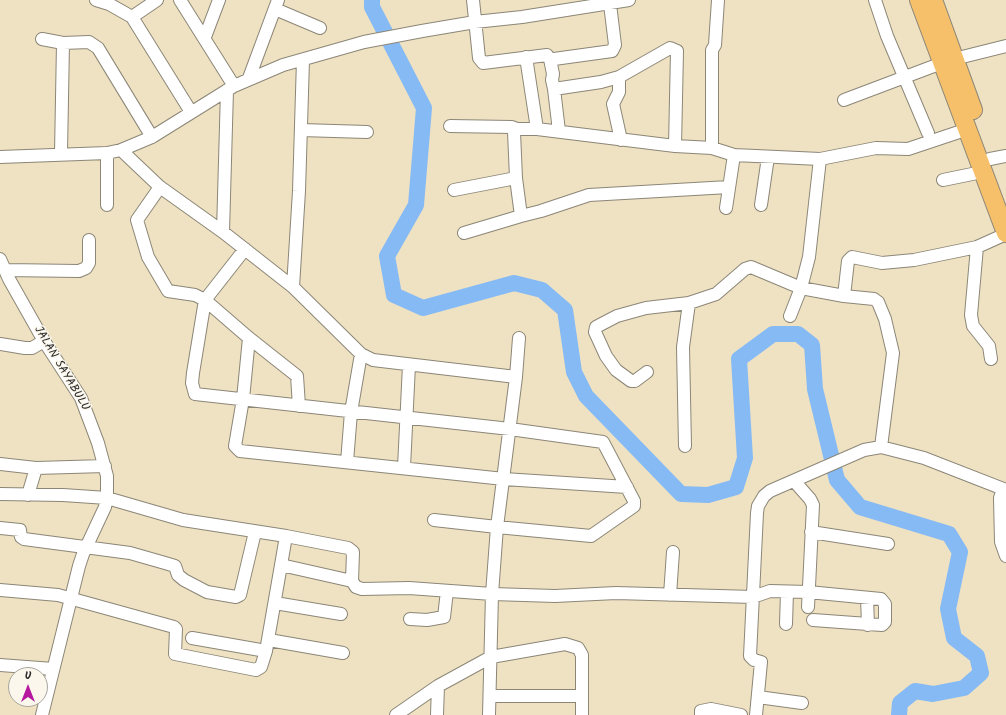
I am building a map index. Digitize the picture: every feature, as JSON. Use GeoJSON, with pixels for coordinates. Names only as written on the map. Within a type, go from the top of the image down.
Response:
{"type":"FeatureCollection","features":[{"type":"Feature","properties":{"kind":"highway"},"geometry":{"type":"LineString","coordinates":[[919,0],[948,61],[1006,206]]}},
{"type":"Feature","properties":{"kind":"highway"},"geometry":{"type":"LineString","coordinates":[[933,0],[948,61],[968,129],[992,169],[1006,234]]}},
{"type":"Feature","properties":{"kind":"street"},"geometry":{"type":"LineString","coordinates":[[96,0],[109,4],[132,17],[191,112]]}},
{"type":"Feature","properties":{"kind":"street"},"geometry":{"type":"LineString","coordinates":[[132,17],[157,0]]}},
{"type":"Feature","properties":{"kind":"street"},"geometry":{"type":"LineString","coordinates":[[180,0],[205,37],[230,88],[223,232]]}},
{"type":"Feature","properties":{"kind":"street"},"geometry":{"type":"LineString","coordinates":[[205,37],[218,0]]}},
{"type":"Feature","properties":{"kind":"street"},"geometry":{"type":"LineString","coordinates":[[472,0],[479,58],[482,63],[547,55],[554,74],[552,80],[558,131]]}},
{"type":"Feature","properties":{"kind":"street"},"geometry":{"type":"LineString","coordinates":[[0,157],[61,153],[107,153],[121,150],[152,137],[230,88],[249,78],[283,65],[364,42],[475,22],[522,17],[629,0]]}},
{"type":"Feature","properties":{"kind":"street"},"geometry":{"type":"LineString","coordinates":[[712,148],[712,50],[715,45],[718,0]]}},
{"type":"Feature","properties":{"kind":"street"},"geometry":{"type":"LineString","coordinates":[[875,0],[887,36],[928,133]]}},
{"type":"Feature","properties":{"kind":"street"},"geometry":{"type":"LineString","coordinates":[[249,78],[276,4],[320,28]]}},
{"type":"Feature","properties":{"kind":"street"},"geometry":{"type":"LineString","coordinates":[[550,60],[612,51],[615,45],[610,4]]}},
{"type":"Feature","properties":{"kind":"street"},"geometry":{"type":"LineString","coordinates":[[42,39],[63,43],[89,42],[98,48],[152,137]]}},
{"type":"Feature","properties":{"kind":"street"},"geometry":{"type":"LineString","coordinates":[[61,153],[63,43]]}},
{"type":"Feature","properties":{"kind":"street"},"geometry":{"type":"LineString","coordinates":[[844,100],[948,61],[1006,46]]}},
{"type":"Feature","properties":{"kind":"street"},"geometry":{"type":"LineString","coordinates":[[554,89],[601,82],[619,77],[670,48],[677,51],[675,146]]}},
{"type":"Feature","properties":{"kind":"street"},"geometry":{"type":"LineString","coordinates":[[526,58],[537,129]]}},
{"type":"Feature","properties":{"kind":"street"},"geometry":{"type":"LineString","coordinates":[[293,287],[303,60]]}},
{"type":"Feature","properties":{"kind":"street"},"geometry":{"type":"LineString","coordinates":[[619,77],[619,92],[613,104],[621,140]]}},
{"type":"Feature","properties":{"kind":"street"},"geometry":{"type":"LineString","coordinates":[[450,126],[537,129],[675,146],[712,148],[734,155],[820,159],[876,148],[908,149],[968,129]]}},
{"type":"Feature","properties":{"kind":"street"},"geometry":{"type":"LineString","coordinates":[[517,129],[513,133],[516,178],[521,216]]}},
{"type":"Feature","properties":{"kind":"street"},"geometry":{"type":"LineString","coordinates":[[301,130],[367,132]]}},
{"type":"Feature","properties":{"kind":"street"},"geometry":{"type":"LineString","coordinates":[[121,150],[160,187],[223,232],[293,287],[361,354],[373,360],[516,377]]}},
{"type":"Feature","properties":{"kind":"street"},"geometry":{"type":"LineString","coordinates":[[107,153],[107,205]]}},
{"type":"Feature","properties":{"kind":"street"},"geometry":{"type":"LineString","coordinates":[[726,208],[734,155]]}},
{"type":"Feature","properties":{"kind":"street"},"geometry":{"type":"LineString","coordinates":[[761,205],[768,157]]}},
{"type":"Feature","properties":{"kind":"street"},"geometry":{"type":"LineString","coordinates":[[790,316],[801,288],[809,257],[820,159]]}},
{"type":"Feature","properties":{"kind":"street"},"geometry":{"type":"LineString","coordinates":[[943,180],[992,169]]}},
{"type":"Feature","properties":{"kind":"street"},"geometry":{"type":"LineString","coordinates":[[454,190],[516,178]]}},
{"type":"Feature","properties":{"kind":"street"},"geometry":{"type":"LineString","coordinates":[[160,187],[137,220],[148,257],[168,291],[195,295],[205,300],[249,338],[297,376],[299,406]]}},
{"type":"Feature","properties":{"kind":"street"},"geometry":{"type":"LineString","coordinates":[[464,234],[521,216],[542,212],[589,195],[729,187]]}},
{"type":"Feature","properties":{"kind":"street"},"geometry":{"type":"LineString","coordinates":[[844,296],[848,261],[852,257],[882,263],[936,256],[977,247],[1006,234]]}},
{"type":"Feature","properties":{"kind":"street"},"geometry":{"type":"LineString","coordinates":[[5,277],[79,271],[86,268],[89,263],[89,240]]}},
{"type":"Feature","properties":{"kind":"street"},"geometry":{"type":"LineString","coordinates":[[977,247],[971,315],[973,326],[989,346],[991,359]]}},
{"type":"Feature","properties":{"kind":"street"},"geometry":{"type":"LineString","coordinates":[[245,249],[205,300],[193,373],[192,383],[195,394],[600,440],[603,442],[613,458],[634,501],[634,506],[591,536],[434,520]]}},
{"type":"Feature","properties":{"kind":"street","name":"JALAN SAYABULU"},"geometry":{"type":"LineString","coordinates":[[0,258],[5,277],[81,398],[91,420],[105,466],[107,498],[105,507],[79,566],[42,715]]}},
{"type":"Feature","properties":{"kind":"street"},"geometry":{"type":"LineString","coordinates":[[647,372],[635,381],[631,381],[616,370],[606,356],[595,332],[596,327],[617,316],[646,308],[689,303],[716,294],[745,269],[751,268],[801,288],[844,296],[874,299],[880,306],[886,319],[893,353],[881,447]]}},
{"type":"Feature","properties":{"kind":"street"},"geometry":{"type":"LineString","coordinates":[[685,446],[683,347],[689,303]]}},
{"type":"Feature","properties":{"kind":"street"},"geometry":{"type":"LineString","coordinates":[[249,338],[243,399],[235,446],[240,451],[404,467],[504,479],[627,487]]}},
{"type":"Feature","properties":{"kind":"street"},"geometry":{"type":"LineString","coordinates":[[489,715],[492,594],[496,527],[504,479],[519,338]]}},
{"type":"Feature","properties":{"kind":"street"},"geometry":{"type":"LineString","coordinates":[[0,344],[32,348],[44,341]]}},
{"type":"Feature","properties":{"kind":"street"},"geometry":{"type":"LineString","coordinates":[[347,462],[351,412],[361,354]]}},
{"type":"Feature","properties":{"kind":"street"},"geometry":{"type":"LineString","coordinates":[[404,467],[405,418],[409,365]]}},
{"type":"Feature","properties":{"kind":"street"},"geometry":{"type":"LineString","coordinates":[[756,715],[761,662],[754,660],[750,656],[758,506],[764,496],[770,491],[864,450],[881,447],[924,458],[974,476],[1004,490],[1000,498],[1001,542],[1006,556]]}},
{"type":"Feature","properties":{"kind":"street"},"geometry":{"type":"LineString","coordinates":[[0,464],[36,468],[105,466]]}},
{"type":"Feature","properties":{"kind":"street"},"geometry":{"type":"LineString","coordinates":[[28,495],[36,468]]}},
{"type":"Feature","properties":{"kind":"street"},"geometry":{"type":"LineString","coordinates":[[798,480],[813,505],[808,607]]}},
{"type":"Feature","properties":{"kind":"street"},"geometry":{"type":"LineString","coordinates":[[0,494],[63,495],[107,498],[183,520],[286,536],[350,548],[353,552],[352,581],[356,587],[362,589],[408,588],[492,594],[555,596],[616,593],[753,597],[770,591],[808,592],[882,599],[885,604],[884,624],[868,625],[813,620]]}},
{"type":"Feature","properties":{"kind":"street"},"geometry":{"type":"LineString","coordinates":[[0,528],[20,530],[21,537],[24,539],[130,553],[172,565],[175,566],[178,575],[184,580],[207,592],[236,597],[240,595],[255,532]]}},
{"type":"Feature","properties":{"kind":"street"},"geometry":{"type":"LineString","coordinates":[[812,532],[888,544]]}},
{"type":"Feature","properties":{"kind":"street"},"geometry":{"type":"LineString","coordinates":[[0,590],[34,592],[71,599],[174,627],[176,629],[174,652],[177,655],[256,670],[261,667],[267,645],[286,536]]}},
{"type":"Feature","properties":{"kind":"street"},"geometry":{"type":"LineString","coordinates":[[670,595],[673,552]]}},
{"type":"Feature","properties":{"kind":"street"},"geometry":{"type":"LineString","coordinates":[[281,565],[352,581]]}},
{"type":"Feature","properties":{"kind":"street"},"geometry":{"type":"LineString","coordinates":[[410,619],[427,620],[444,617],[447,591]]}},
{"type":"Feature","properties":{"kind":"street"},"geometry":{"type":"LineString","coordinates":[[786,624],[787,592]]}},
{"type":"Feature","properties":{"kind":"street"},"geometry":{"type":"LineString","coordinates":[[867,598],[868,625]]}},
{"type":"Feature","properties":{"kind":"street"},"geometry":{"type":"LineString","coordinates":[[275,603],[341,614]]}},
{"type":"Feature","properties":{"kind":"street"},"geometry":{"type":"LineString","coordinates":[[192,638],[343,653]]}},
{"type":"Feature","properties":{"kind":"street"},"geometry":{"type":"LineString","coordinates":[[396,715],[438,686],[491,656],[565,644],[578,648],[582,655],[582,715]]}},
{"type":"Feature","properties":{"kind":"street"},"geometry":{"type":"LineString","coordinates":[[0,665],[53,669]]}},
{"type":"Feature","properties":{"kind":"street"},"geometry":{"type":"LineString","coordinates":[[437,715],[438,686]]}},
{"type":"Feature","properties":{"kind":"street"},"geometry":{"type":"LineString","coordinates":[[490,696],[582,696]]}},
{"type":"Feature","properties":{"kind":"street"},"geometry":{"type":"LineString","coordinates":[[758,697],[802,703]]}},
{"type":"Feature","properties":{"kind":"street"},"geometry":{"type":"LineString","coordinates":[[701,715],[701,711],[711,708],[741,715]]}},
{"type":"Feature","properties":{"kind":"waterway"},"geometry":{"type":"LineString","coordinates":[[372,0],[372,7],[424,108],[416,205],[387,256],[394,295],[423,308],[514,283],[542,290],[565,310],[574,372],[586,396],[681,494],[708,495],[736,487],[745,458],[739,359],[773,334],[798,334],[812,345],[815,389],[837,480],[860,507],[949,534],[960,552],[948,609],[954,638],[977,656],[981,673],[964,688],[933,694],[915,691],[900,703],[899,715]]}}]}
